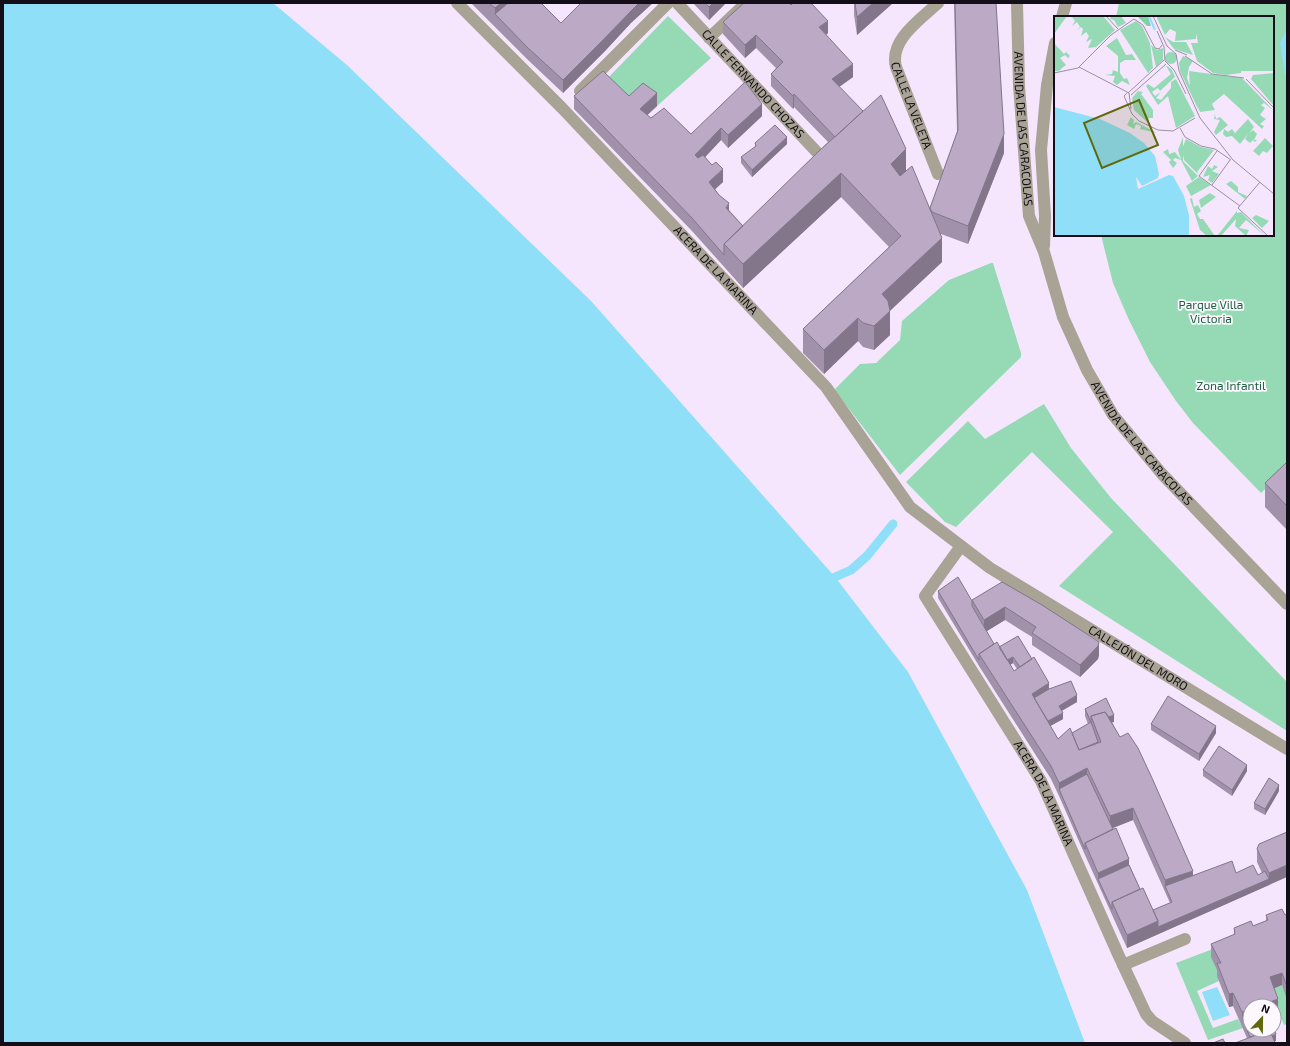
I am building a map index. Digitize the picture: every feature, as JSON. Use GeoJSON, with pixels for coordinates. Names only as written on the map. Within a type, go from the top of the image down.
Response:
{"type":"FeatureCollection","features":[{"type":"Feature","properties":{"kind":"street","name":"ACERA DE LA MARINA"},"geometry":{"type":"LineString","coordinates":[[457,3],[562,108],[826,387],[910,507],[990,568]]}},
{"type":"Feature","properties":{"kind":"street"},"geometry":{"type":"LineString","coordinates":[[580,91],[668,3]]}},
{"type":"Feature","properties":{"kind":"street","name":"CALLE FERNANDO CHOZAS"},"geometry":{"type":"LineString","coordinates":[[677,3],[829,165]]}},
{"type":"Feature","properties":{"kind":"street"},"geometry":{"type":"LineString","coordinates":[[709,38],[746,3]]}},
{"type":"Feature","properties":{"kind":"street","name":"CALLE LA VELETA"},"geometry":{"type":"LineString","coordinates":[[938,3],[900,40],[894,56],[896,67],[938,174]]}},
{"type":"Feature","properties":{"kind":"street","name":"AVENIDA DE LAS CARACOLAS"},"geometry":{"type":"LineString","coordinates":[[1017,3],[1019,86],[1029,216],[1044,252],[1063,317],[1087,370],[1112,415],[1162,474],[1287,604]]}},
{"type":"Feature","properties":{"kind":"street"},"geometry":{"type":"LineString","coordinates":[[1062,16],[1066,3]]}},
{"type":"Feature","properties":{"kind":"street","name":"AVENIDA DE LAS CARACOLAS"},"geometry":{"type":"LineString","coordinates":[[1044,252],[1045,216],[1041,150],[1047,86],[1054,48]]}},
{"type":"Feature","properties":{"kind":"street","name":"ACERA DE LA MARINA"},"geometry":{"type":"LineString","coordinates":[[961,546],[926,596],[1041,781],[1146,1014],[1152,1021],[1185,1043]]}},
{"type":"Feature","properties":{"kind":"street","name":"CALLEJÓN DEL MORO"},"geometry":{"type":"LineString","coordinates":[[990,568],[1287,748]]}},
{"type":"Feature","properties":{"kind":"street"},"geometry":{"type":"LineString","coordinates":[[1123,965],[1185,939]]}},
{"type":"Feature","properties":{"kind":"green space","name":"Parque Villa Victoria"},"geometry":{"type":"Polygon","coordinates":[[[1119,3],[1287,3],[1287,469],[1261,493],[1193,423],[1176,401],[1150,362],[1129,320],[1113,283],[1101,236],[1274,236],[1274,16],[1116,16],[1119,3]]]}},
{"type":"Feature","properties":{"kind":"green space"},"geometry":{"type":"Polygon","coordinates":[[[668,16],[711,58],[657,106],[643,95],[629,109],[603,83],[668,16]]]}},
{"type":"Feature","properties":{"kind":"green space"},"geometry":{"type":"Polygon","coordinates":[[[993,263],[1021,357],[900,475],[835,389],[860,364],[876,363],[900,340],[902,321],[949,280],[993,263]]]}},
{"type":"Feature","properties":{"kind":"green space"},"geometry":{"type":"Polygon","coordinates":[[[1044,404],[1071,448],[1111,498],[1287,682],[1287,731],[1059,586],[1113,532],[1032,452],[956,527],[945,522],[906,482],[968,421],[985,439],[1044,404]]]}},
{"type":"Feature","properties":{"kind":"green space"},"geometry":{"type":"Polygon","coordinates":[[[1234,941],[1221,976],[1218,976],[1219,981],[1197,991],[1213,1028],[1238,1019],[1242,1028],[1208,1040],[1176,963],[1234,941]]]}},
{"type":"Feature","properties":{"kind":"green space"},"geometry":{"type":"Polygon","coordinates":[[[1282,985],[1287,997],[1287,1024],[1284,1025],[1282,1020],[1282,998],[1273,998],[1270,990],[1282,985]]]}},
{"type":"Feature","properties":{"kind":"water"},"geometry":{"type":"Polygon","coordinates":[[[3,3],[273,3],[348,66],[592,302],[835,577],[908,672],[1027,890],[1085,1043],[3,1043],[3,3]]]}},
{"type":"Feature","properties":{"kind":"water"},"geometry":{"type":"Polygon","coordinates":[[[1287,29],[1287,77],[1285,74],[1280,43],[1287,29]]]}},
{"type":"Feature","properties":{"kind":"water"},"geometry":{"type":"Polygon","coordinates":[[[1217,987],[1230,1015],[1213,1021],[1202,992],[1217,987]]]}},
{"type":"Feature","properties":{"kind":"building"},"geometry":{"type":"Polygon","coordinates":[[[489,3],[501,3],[495,8],[489,3]]]}},
{"type":"Feature","properties":{"kind":"building"},"geometry":{"type":"Polygon","coordinates":[[[508,3],[541,3],[561,23],[581,3],[639,3],[563,80],[527,47],[495,14],[508,3]]]}},
{"type":"Feature","properties":{"kind":"building"},"geometry":{"type":"Polygon","coordinates":[[[705,3],[713,3],[709,7],[705,3]]]}},
{"type":"Feature","properties":{"kind":"building"},"geometry":{"type":"Polygon","coordinates":[[[744,3],[789,3],[791,5],[793,3],[811,3],[828,21],[819,27],[853,64],[832,79],[863,111],[835,137],[794,94],[793,96],[771,74],[783,62],[756,35],[745,45],[723,22],[744,3]]]}},
{"type":"Feature","properties":{"kind":"building"},"geometry":{"type":"Polygon","coordinates":[[[855,3],[873,3],[857,17],[855,3]]]}},
{"type":"Feature","properties":{"kind":"building"},"geometry":{"type":"Polygon","coordinates":[[[955,3],[996,3],[1004,134],[968,226],[932,212],[930,208],[958,130],[955,3]]]}},
{"type":"Feature","properties":{"kind":"building"},"geometry":{"type":"Polygon","coordinates":[[[603,71],[629,96],[643,83],[657,93],[640,109],[651,118],[664,108],[691,134],[745,82],[762,104],[728,135],[721,128],[695,155],[698,158],[703,155],[712,165],[716,162],[723,169],[709,182],[719,195],[729,203],[726,208],[743,226],[724,244],[724,255],[692,218],[574,96],[603,71]]]}},
{"type":"Feature","properties":{"kind":"building"},"geometry":{"type":"Polygon","coordinates":[[[881,95],[906,149],[891,164],[900,176],[912,166],[942,238],[882,294],[888,301],[890,311],[874,326],[863,323],[858,318],[824,350],[803,329],[901,236],[841,173],[743,264],[724,244],[818,152],[881,95]]]}},
{"type":"Feature","properties":{"kind":"building"},"geometry":{"type":"Polygon","coordinates":[[[775,125],[787,137],[752,170],[741,157],[756,146],[755,143],[775,125]]]}},
{"type":"Feature","properties":{"kind":"building"},"geometry":{"type":"Polygon","coordinates":[[[1287,462],[1287,506],[1265,483],[1287,462]]]}},
{"type":"Feature","properties":{"kind":"building"},"geometry":{"type":"Polygon","coordinates":[[[958,577],[972,601],[972,606],[994,644],[979,654],[979,660],[938,591],[958,577]]]}},
{"type":"Feature","properties":{"kind":"building"},"geometry":{"type":"Polygon","coordinates":[[[1002,582],[1042,605],[1099,642],[1098,646],[1080,665],[1032,633],[1036,627],[1005,607],[984,620],[972,600],[1002,582]]]}},
{"type":"Feature","properties":{"kind":"building"},"geometry":{"type":"Polygon","coordinates":[[[1018,636],[1032,659],[1020,667],[1013,657],[1007,660],[999,647],[1018,636]]]}},
{"type":"Feature","properties":{"kind":"building"},"geometry":{"type":"Polygon","coordinates":[[[997,642],[1014,671],[1034,657],[1049,683],[1032,694],[1058,739],[1070,728],[1079,750],[1101,742],[1091,716],[1105,712],[1120,737],[1128,733],[1138,748],[1193,871],[1165,880],[1133,808],[1110,816],[1087,768],[1059,783],[1051,766],[979,654],[997,642]]]}},
{"type":"Feature","properties":{"kind":"building"},"geometry":{"type":"Polygon","coordinates":[[[1071,681],[1077,695],[1059,706],[1063,713],[1048,721],[1034,698],[1049,689],[1071,681]]]}},
{"type":"Feature","properties":{"kind":"building"},"geometry":{"type":"Polygon","coordinates":[[[1168,696],[1216,726],[1199,754],[1151,724],[1168,696]]]}},
{"type":"Feature","properties":{"kind":"building"},"geometry":{"type":"Polygon","coordinates":[[[1106,698],[1114,715],[1109,717],[1105,712],[1091,716],[1091,722],[1085,709],[1106,698]]]}},
{"type":"Feature","properties":{"kind":"building"},"geometry":{"type":"Polygon","coordinates":[[[1091,722],[1098,742],[1079,750],[1072,733],[1091,722]]]}},
{"type":"Feature","properties":{"kind":"building"},"geometry":{"type":"Polygon","coordinates":[[[1219,746],[1247,765],[1232,790],[1203,770],[1219,746]]]}},
{"type":"Feature","properties":{"kind":"building"},"geometry":{"type":"Polygon","coordinates":[[[1087,774],[1113,829],[1085,843],[1085,849],[1059,789],[1087,774]]]}},
{"type":"Feature","properties":{"kind":"building"},"geometry":{"type":"Polygon","coordinates":[[[1269,778],[1279,785],[1265,809],[1254,803],[1269,778]]]}},
{"type":"Feature","properties":{"kind":"building"},"geometry":{"type":"Polygon","coordinates":[[[1116,828],[1129,859],[1098,873],[1085,843],[1116,828]]]}},
{"type":"Feature","properties":{"kind":"building"},"geometry":{"type":"Polygon","coordinates":[[[1287,832],[1287,865],[1269,873],[1257,849],[1259,844],[1287,832]]]}},
{"type":"Feature","properties":{"kind":"building"},"geometry":{"type":"Polygon","coordinates":[[[1232,861],[1236,873],[1253,865],[1258,875],[1265,871],[1269,879],[1158,927],[1158,921],[1153,910],[1172,902],[1165,886],[1232,861]]]}},
{"type":"Feature","properties":{"kind":"building"},"geometry":{"type":"Polygon","coordinates":[[[1129,865],[1140,889],[1112,902],[1112,909],[1098,879],[1129,865]]]}},
{"type":"Feature","properties":{"kind":"building"},"geometry":{"type":"Polygon","coordinates":[[[1143,888],[1158,921],[1127,935],[1112,902],[1143,888]]]}},
{"type":"Feature","properties":{"kind":"building"},"geometry":{"type":"Polygon","coordinates":[[[1282,909],[1285,915],[1287,914],[1287,984],[1282,973],[1270,977],[1278,998],[1242,998],[1242,1012],[1233,993],[1229,994],[1217,963],[1221,963],[1211,944],[1235,934],[1234,928],[1251,921],[1253,926],[1268,920],[1266,915],[1282,909]]]}},
{"type":"Feature","properties":{"kind":"building"},"geometry":{"type":"Polygon","coordinates":[[[1248,1038],[1273,1038],[1275,1043],[1235,1043],[1248,1038]]]}},
{"type":"Feature","properties":{"kind":"building"},"geometry":{"type":"Polygon","coordinates":[[[1223,1039],[1225,1043],[1213,1043],[1223,1039]]]}},
{"type":"Feature","properties":{"kind":"waterway"},"geometry":{"type":"LineString","coordinates":[[835,577],[851,570],[867,556],[893,524]]}},
{"type":"Feature","properties":{"kind":"park label","name":"Zona Infantil"},"geometry":{"type":"Point","coordinates":[1231,386]}}]}
